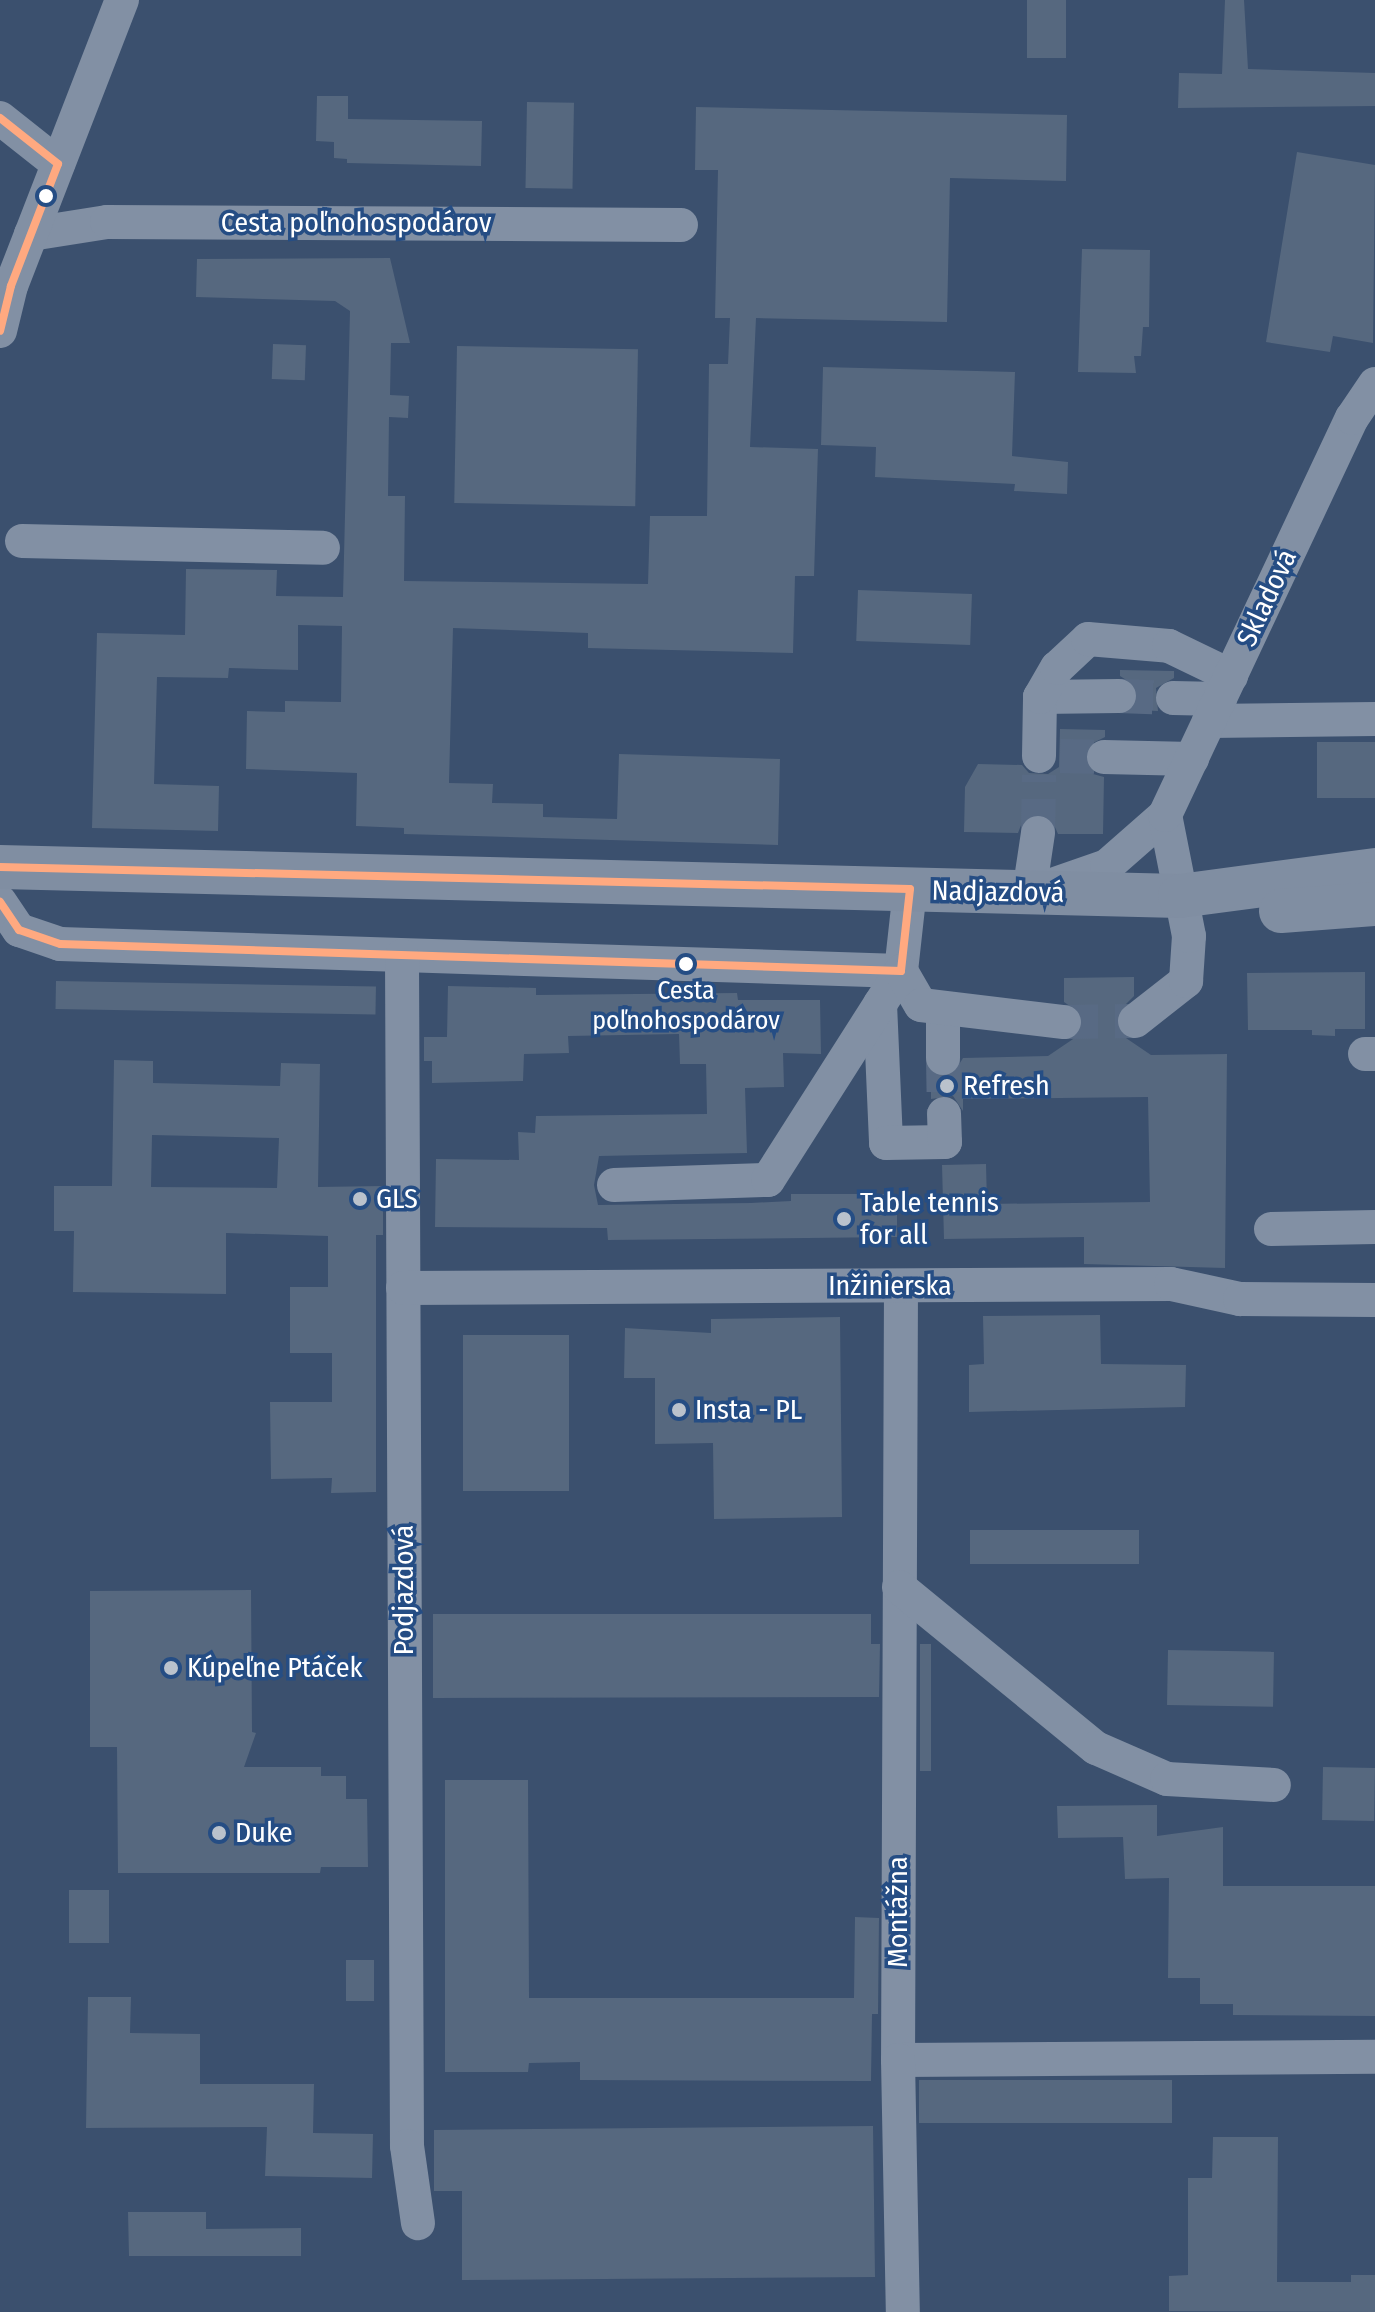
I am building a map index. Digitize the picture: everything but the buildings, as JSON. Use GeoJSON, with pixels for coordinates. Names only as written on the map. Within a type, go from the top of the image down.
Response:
{"type":"FeatureCollection","features":[{"type":"Feature","properties":{"kind":"main road","name":"Nadjazdová"},"geometry":{"type":"LineString","coordinates":[[0,867],[1180,896],[1285,912],[1375,904]]}},
{"type":"Feature","properties":{"kind":"main road","name":"Nadjazdová"},"geometry":{"type":"LineString","coordinates":[[1180,896],[1375,870]]}},
{"type":"Feature","properties":{"kind":"street"},"geometry":{"type":"LineString","coordinates":[[0,331],[31,234],[122,0]]}},
{"type":"Feature","properties":{"kind":"street"},"geometry":{"type":"LineString","coordinates":[[0,118],[58,164]]}},
{"type":"Feature","properties":{"kind":"street","name":"Cesta poľnohospodárov"},"geometry":{"type":"LineString","coordinates":[[31,234],[107,222],[681,225]]}},
{"type":"Feature","properties":{"kind":"street","name":"Skladová"},"geometry":{"type":"LineString","coordinates":[[1029,893],[1107,866],[1165,815],[1220,699],[1363,420],[1375,384]]}},
{"type":"Feature","properties":{"kind":"street"},"geometry":{"type":"LineString","coordinates":[[22,541],[323,548]]}},
{"type":"Feature","properties":{"kind":"street"},"geometry":{"type":"LineString","coordinates":[[1046,763],[1040,697],[1057,668],[1088,639],[1169,646],[1220,699]]}},
{"type":"Feature","properties":{"kind":"street"},"geometry":{"type":"LineString","coordinates":[[1040,697],[1119,696]]}},
{"type":"Feature","properties":{"kind":"street"},"geometry":{"type":"LineString","coordinates":[[1173,698],[1220,699],[1375,719]]}},
{"type":"Feature","properties":{"kind":"street"},"geometry":{"type":"LineString","coordinates":[[1104,757],[1192,759]]}},
{"type":"Feature","properties":{"kind":"street"},"geometry":{"type":"LineString","coordinates":[[1135,1021],[1186,981],[1189,936],[1165,815]]}},
{"type":"Feature","properties":{"kind":"street"},"geometry":{"type":"LineString","coordinates":[[1029,893],[1038,833]]}},
{"type":"Feature","properties":{"kind":"street"},"geometry":{"type":"LineString","coordinates":[[614,1185],[768,1180],[901,971],[910,889]]}},
{"type":"Feature","properties":{"kind":"street"},"geometry":{"type":"LineString","coordinates":[[0,902],[19,930],[60,944],[901,971]]}},
{"type":"Feature","properties":{"kind":"street","name":"Podjazdová"},"geometry":{"type":"LineString","coordinates":[[402,956],[407,2146],[418,2223]]}},
{"type":"Feature","properties":{"kind":"street"},"geometry":{"type":"LineString","coordinates":[[901,971],[921,1005],[943,1011],[1064,1022]]}},
{"type":"Feature","properties":{"kind":"street"},"geometry":{"type":"LineString","coordinates":[[880,1004],[886,1143],[944,1128]]}},
{"type":"Feature","properties":{"kind":"street"},"geometry":{"type":"LineString","coordinates":[[943,1011],[943,1058]]}},
{"type":"Feature","properties":{"kind":"street"},"geometry":{"type":"LineString","coordinates":[[1271,1229],[1375,1227]]}},
{"type":"Feature","properties":{"kind":"street","name":"Inžinierska"},"geometry":{"type":"LineString","coordinates":[[403,1288],[1171,1284],[1240,1299],[1375,1300]]}},
{"type":"Feature","properties":{"kind":"street","name":"Montážna"},"geometry":{"type":"LineString","coordinates":[[901,1286],[898,2060],[903,2312]]}},
{"type":"Feature","properties":{"kind":"street"},"geometry":{"type":"LineString","coordinates":[[899,1587],[1096,1748],[1167,1779],[1274,1785]]}},
{"type":"Feature","properties":{"kind":"street"},"geometry":{"type":"LineString","coordinates":[[898,2060],[1375,2057]]}},
{"type":"Feature","properties":{"kind":"tunnel"},"geometry":{"type":"LineString","coordinates":[[1119,696],[1173,698]]}},
{"type":"Feature","properties":{"kind":"tunnel"},"geometry":{"type":"LineString","coordinates":[[1060,756],[1104,757]]}},
{"type":"Feature","properties":{"kind":"tunnel"},"geometry":{"type":"LineString","coordinates":[[1038,833],[1039,775]]}},
{"type":"Feature","properties":{"kind":"tunnel"},"geometry":{"type":"LineString","coordinates":[[1064,1022],[1135,1021]]}},
{"type":"Feature","properties":{"kind":"tunnel"},"geometry":{"type":"LineString","coordinates":[[943,1058],[944,1114]]}},
{"type":"Feature","properties":{"kind":"transit line"},"geometry":{"type":"LineString","coordinates":[[0,118],[58,164],[11,286],[0,331]]}},
{"type":"Feature","properties":{"kind":"transit line"},"geometry":{"type":"LineString","coordinates":[[0,867],[910,889],[901,971],[60,944],[19,930],[0,902]]}},
{"type":"Feature","properties":{"kind":"place","name":"Cesta poľnohospodárov"},"geometry":{"type":"Point","coordinates":[686,964]}},
{"type":"Feature","properties":{"kind":"place","name":"Refresh"},"geometry":{"type":"Point","coordinates":[947,1086]}},
{"type":"Feature","properties":{"kind":"place","name":"GLS"},"geometry":{"type":"Point","coordinates":[360,1199]}},
{"type":"Feature","properties":{"kind":"place","name":"Table tennis for all"},"geometry":{"type":"Point","coordinates":[844,1219]}},
{"type":"Feature","properties":{"kind":"place","name":"Insta - PL"},"geometry":{"type":"Point","coordinates":[679,1410]}},
{"type":"Feature","properties":{"kind":"place","name":"Kúpeľne Ptáček"},"geometry":{"type":"Point","coordinates":[171,1668]}},
{"type":"Feature","properties":{"kind":"place","name":"Duke"},"geometry":{"type":"Point","coordinates":[219,1833]}}]}
